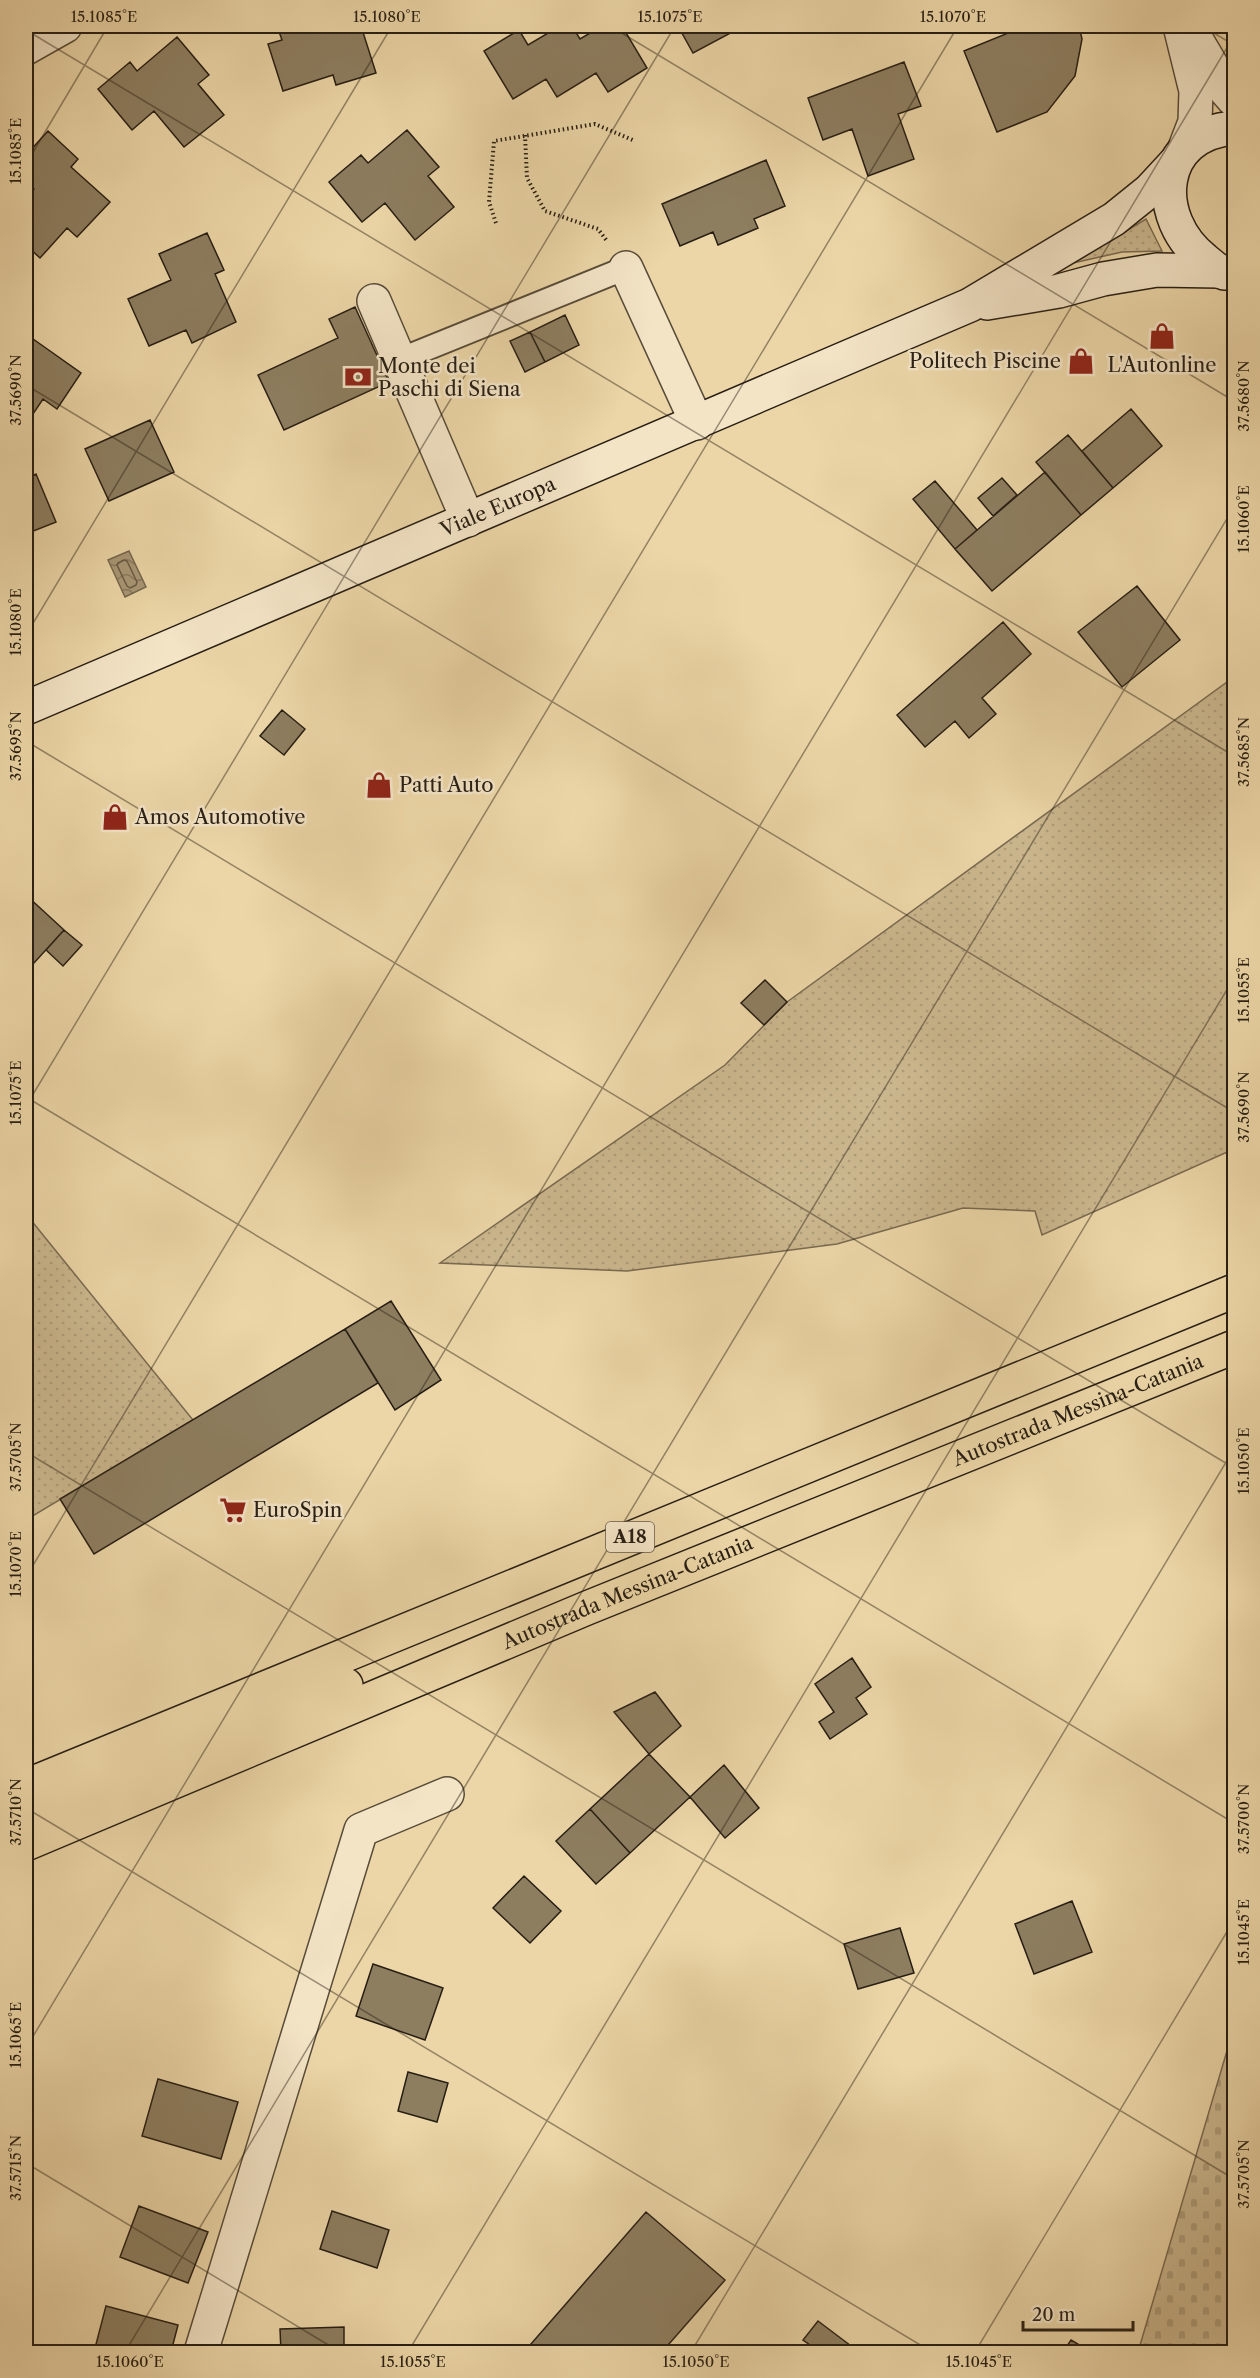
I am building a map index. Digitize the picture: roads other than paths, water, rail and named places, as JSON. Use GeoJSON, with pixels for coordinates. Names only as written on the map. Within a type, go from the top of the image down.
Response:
{"type":"FeatureCollection","features":[{"type":"Feature","properties":{"kind":"highway","name":"A18"},"geometry":{"type":"LineString","coordinates":[[26,1786],[1234,1291]]}},
{"type":"Feature","properties":{"kind":"highway"},"geometry":{"type":"LineString","coordinates":[[26,1816],[1234,1323]]}},
{"type":"Feature","properties":{"kind":"highway","name":"Autostrada Messina-Catania"},"geometry":{"type":"LineString","coordinates":[[26,1844],[576,1612],[1234,1347]]}},
{"type":"Feature","properties":{"kind":"main road"},"geometry":{"type":"LineString","coordinates":[[26,48],[65,26]]}},
{"type":"Feature","properties":{"kind":"main road"},"geometry":{"type":"LineString","coordinates":[[1180,26],[1196,91],[1195,122],[1169,183],[1170,208],[1179,232],[1196,253],[1230,275]]}},
{"type":"Feature","properties":{"kind":"main road"},"geometry":{"type":"LineString","coordinates":[[1189,26],[1234,100]]}},
{"type":"Feature","properties":{"kind":"main road"},"geometry":{"type":"LineString","coordinates":[[970,305],[1114,219],[1150,190],[1180,155],[1201,138],[1223,129],[1234,128]]}},
{"type":"Feature","properties":{"kind":"main road"},"geometry":{"type":"LineString","coordinates":[[626,268],[697,423]]}},
{"type":"Feature","properties":{"kind":"main road"},"geometry":{"type":"LineString","coordinates":[[970,305],[1059,291],[1103,279],[1147,272],[1186,269],[1230,275]]}},
{"type":"Feature","properties":{"kind":"main road"},"geometry":{"type":"LineString","coordinates":[[374,301],[468,520]]}},
{"type":"Feature","properties":{"kind":"main road","name":"Viale Europa"},"geometry":{"type":"LineString","coordinates":[[26,708],[970,305]]}},
{"type":"Feature","properties":{"kind":"main road"},"geometry":{"type":"LineString","coordinates":[[201,2352],[362,1830],[447,1794]]}},
{"type":"Feature","properties":{"kind":"lane"},"geometry":{"type":"LineString","coordinates":[[399,360],[626,268]]}},
{"type":"Feature","properties":{"kind":"water"},"geometry":{"type":"Polygon","coordinates":[[[129,551],[146,587],[125,597],[108,560],[129,551]]]}},
{"type":"Feature","properties":{"kind":"place","name":"L'Autonline"},"geometry":{"type":"Point","coordinates":[1162,336]}},
{"type":"Feature","properties":{"kind":"place","name":"Politech Piscine"},"geometry":{"type":"Point","coordinates":[1081,361]}},
{"type":"Feature","properties":{"kind":"place","name":"Monte dei Paschi di Siena"},"geometry":{"type":"Point","coordinates":[358,377]}},
{"type":"Feature","properties":{"kind":"place","name":"Patti Auto"},"geometry":{"type":"Point","coordinates":[379,785]}},
{"type":"Feature","properties":{"kind":"place","name":"Amos Automotive"},"geometry":{"type":"Point","coordinates":[115,817]}},
{"type":"Feature","properties":{"kind":"place","name":"EuroSpin"},"geometry":{"type":"Point","coordinates":[233,1510]}}]}
